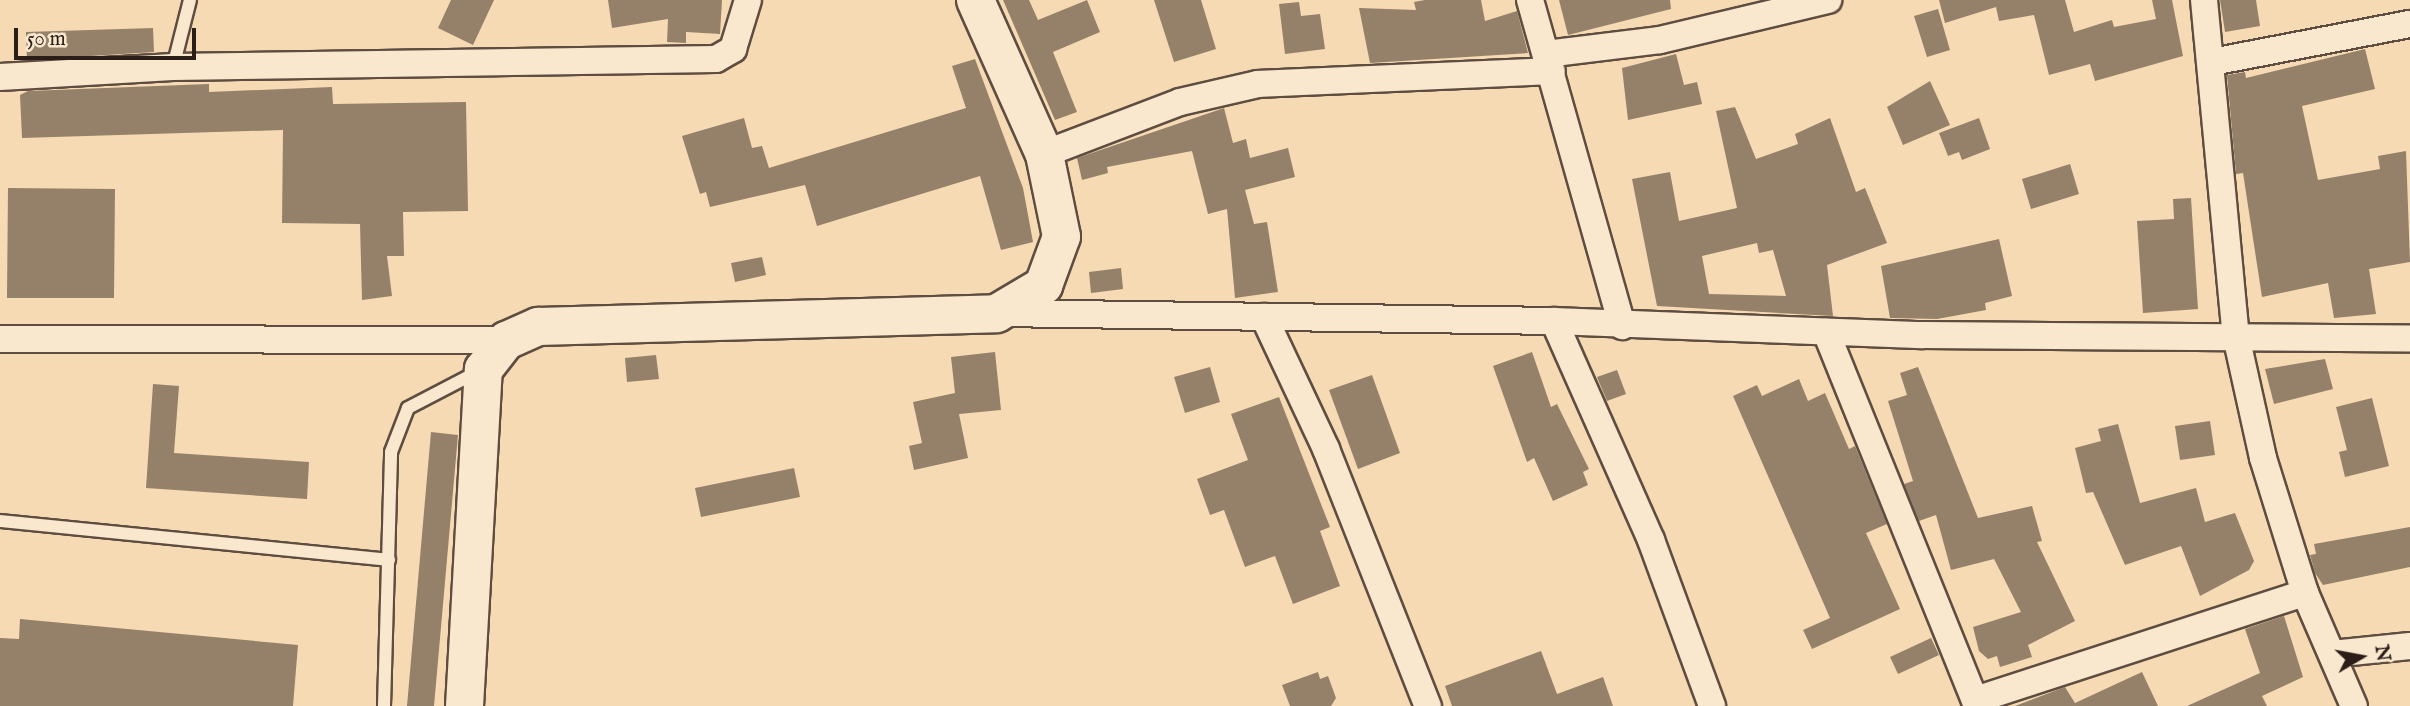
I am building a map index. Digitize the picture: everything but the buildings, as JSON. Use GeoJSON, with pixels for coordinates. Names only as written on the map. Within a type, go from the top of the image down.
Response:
{"type":"FeatureCollection","features":[{"type":"Feature","properties":{"kind":"street"},"geometry":{"type":"LineString","coordinates":[[0,77],[173,67],[716,59],[733,49],[748,0]]}},
{"type":"Feature","properties":{"kind":"street"},"geometry":{"type":"LineString","coordinates":[[975,0],[1044,154],[1060,236],[1043,285],[996,313]]}},
{"type":"Feature","properties":{"kind":"street"},"geometry":{"type":"LineString","coordinates":[[1530,0],[1622,326]]}},
{"type":"Feature","properties":{"kind":"street"},"geometry":{"type":"LineString","coordinates":[[1044,154],[1181,102],[1258,84],[1549,62],[1660,40],[1828,0]]}},
{"type":"Feature","properties":{"kind":"street"},"geometry":{"type":"LineString","coordinates":[[2204,0],[2236,336],[2263,458],[2305,593],[2354,706]]}},
{"type":"Feature","properties":{"kind":"street"},"geometry":{"type":"LineString","coordinates":[[2212,62],[2410,24]]}},
{"type":"Feature","properties":{"kind":"street"},"geometry":{"type":"LineString","coordinates":[[0,339],[506,340],[538,326],[996,313],[1554,321],[1622,326],[1826,332],[2410,338]]}},
{"type":"Feature","properties":{"kind":"street"},"geometry":{"type":"LineString","coordinates":[[1264,317],[1326,449],[1429,706]]}},
{"type":"Feature","properties":{"kind":"street"},"geometry":{"type":"LineString","coordinates":[[1554,321],[1651,540],[1712,706]]}},
{"type":"Feature","properties":{"kind":"street"},"geometry":{"type":"LineString","coordinates":[[1826,332],[1976,703],[2305,593]]}},
{"type":"Feature","properties":{"kind":"street"},"geometry":{"type":"LineString","coordinates":[[464,706],[482,369],[506,340]]}},
{"type":"Feature","properties":{"kind":"street"},"geometry":{"type":"LineString","coordinates":[[2332,654],[2410,646]]}},
{"type":"Feature","properties":{"kind":"lane"},"geometry":{"type":"LineString","coordinates":[[173,67],[190,0]]}},
{"type":"Feature","properties":{"kind":"lane"},"geometry":{"type":"LineString","coordinates":[[384,706],[391,452],[408,408],[482,369]]}},
{"type":"Feature","properties":{"kind":"lane"},"geometry":{"type":"LineString","coordinates":[[0,522],[389,560]]}}]}
